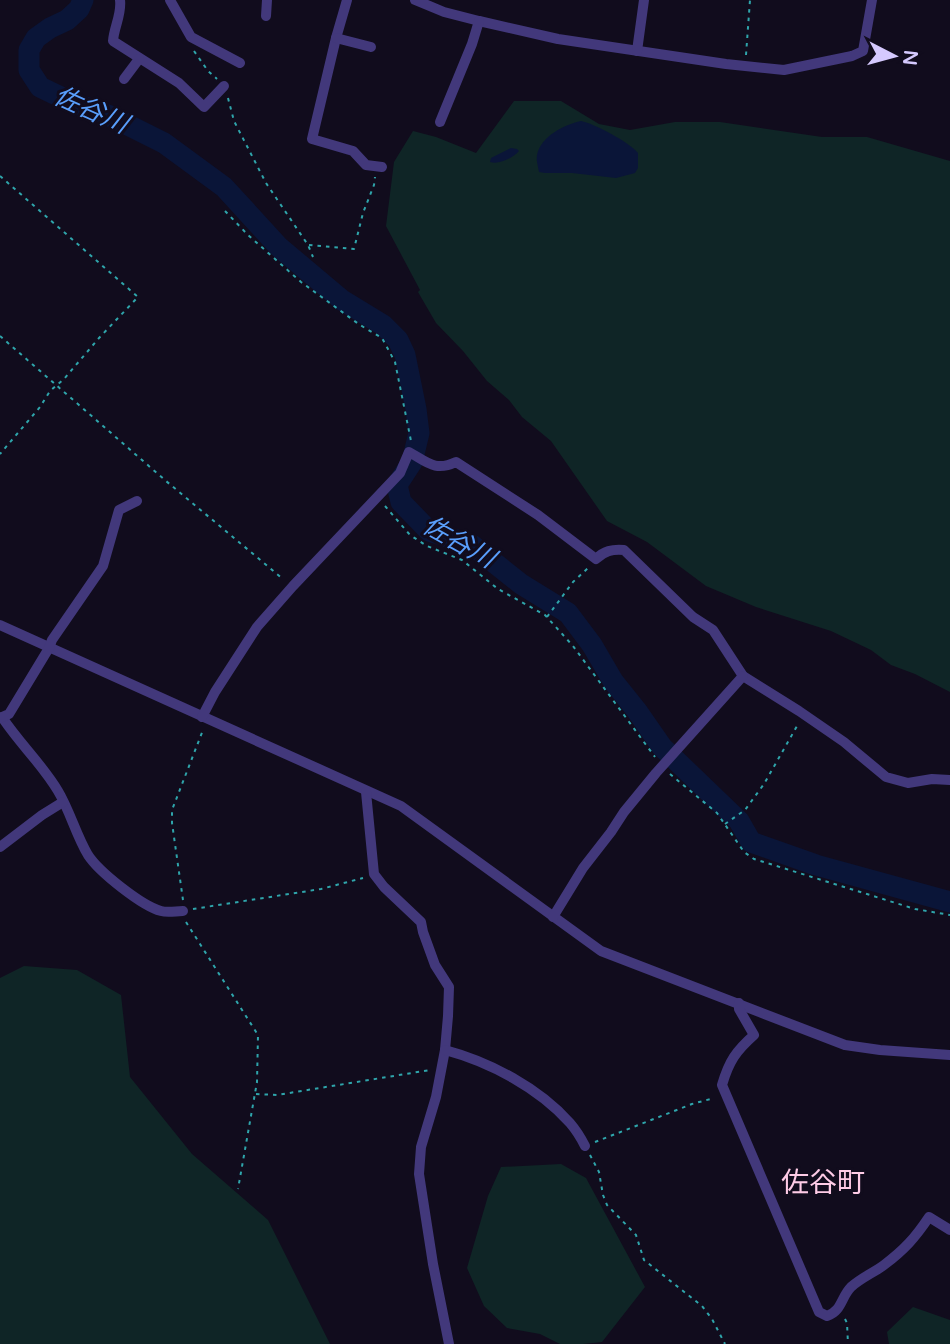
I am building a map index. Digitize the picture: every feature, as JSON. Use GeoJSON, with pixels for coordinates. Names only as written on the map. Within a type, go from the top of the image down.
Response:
{"type":"FeatureCollection","features":[{"type":"Feature","properties":{"kind":"street"},"geometry":{"type":"LineString","coordinates":[[121,0],[113,41],[179,83],[204,107],[224,86]]}},
{"type":"Feature","properties":{"kind":"street"},"geometry":{"type":"LineString","coordinates":[[170,0],[191,37],[240,63]]}},
{"type":"Feature","properties":{"kind":"street"},"geometry":{"type":"LineString","coordinates":[[266,16],[267,0]]}},
{"type":"Feature","properties":{"kind":"street"},"geometry":{"type":"LineString","coordinates":[[347,0],[312,139],[353,151],[366,165],[379,166]]}},
{"type":"Feature","properties":{"kind":"street"},"geometry":{"type":"LineString","coordinates":[[415,0],[444,12],[558,40],[785,70],[852,56],[863,51],[872,0]]}},
{"type":"Feature","properties":{"kind":"street"},"geometry":{"type":"LineString","coordinates":[[637,51],[644,0]]}},
{"type":"Feature","properties":{"kind":"street"},"geometry":{"type":"LineString","coordinates":[[440,122],[472,44],[478,21]]}},
{"type":"Feature","properties":{"kind":"street"},"geometry":{"type":"LineString","coordinates":[[336,38],[371,47]]}},
{"type":"Feature","properties":{"kind":"street"},"geometry":{"type":"LineString","coordinates":[[124,79],[139,59]]}},
{"type":"Feature","properties":{"kind":"street"},"geometry":{"type":"LineString","coordinates":[[205,718],[215,692],[257,627],[400,473],[409,452],[435,467],[446,467],[456,462],[538,515],[596,559],[602,553],[615,549],[624,550],[693,617],[713,630],[743,676],[844,742],[886,777],[908,783],[932,779],[950,780]]}},
{"type":"Feature","properties":{"kind":"street"},"geometry":{"type":"LineString","coordinates":[[137,501],[119,510],[103,566],[51,640],[49,648],[9,714],[1,718],[42,767],[58,792],[89,857],[113,880],[150,907],[164,912],[183,911]]}},
{"type":"Feature","properties":{"kind":"street"},"geometry":{"type":"LineString","coordinates":[[0,625],[401,806],[601,951],[845,1045],[950,1055]]}},
{"type":"Feature","properties":{"kind":"street"},"geometry":{"type":"LineString","coordinates":[[553,917],[583,868],[624,812],[743,676]]}},
{"type":"Feature","properties":{"kind":"street"},"geometry":{"type":"LineString","coordinates":[[366,792],[374,874],[421,922],[435,965],[449,987],[445,1050],[436,1097],[421,1147],[419,1174],[449,1344]]}},
{"type":"Feature","properties":{"kind":"street"},"geometry":{"type":"LineString","coordinates":[[0,847],[41,815],[63,802]]}},
{"type":"Feature","properties":{"kind":"street"},"geometry":{"type":"LineString","coordinates":[[739,1003],[739,1009],[754,1035],[738,1049],[728,1065],[722,1085],[819,1312],[827,1316],[834,1314],[851,1287],[900,1254],[929,1217],[950,1230]]}},
{"type":"Feature","properties":{"kind":"street"},"geometry":{"type":"LineString","coordinates":[[445,1050],[492,1068],[524,1085],[552,1106],[571,1125],[586,1146]]}},
{"type":"Feature","properties":{"kind":"path"},"geometry":{"type":"LineString","coordinates":[[745,65],[750,0]]}},
{"type":"Feature","properties":{"kind":"path"},"geometry":{"type":"LineString","coordinates":[[191,37],[192,49],[208,71],[224,86],[234,121],[266,183],[308,245],[313,257]]}},
{"type":"Feature","properties":{"kind":"path"},"geometry":{"type":"LineString","coordinates":[[308,245],[354,249],[379,166]]}},
{"type":"Feature","properties":{"kind":"path"},"geometry":{"type":"LineString","coordinates":[[0,176],[138,297],[50,391],[40,407],[0,454]]}},
{"type":"Feature","properties":{"kind":"path"},"geometry":{"type":"LineString","coordinates":[[225,211],[301,282],[382,338],[395,362],[412,444],[409,452]]}},
{"type":"Feature","properties":{"kind":"path"},"geometry":{"type":"LineString","coordinates":[[0,336],[166,481],[293,586]]}},
{"type":"Feature","properties":{"kind":"path"},"geometry":{"type":"LineString","coordinates":[[377,498],[410,535],[427,546],[462,560],[498,589],[547,617],[573,646],[662,767],[717,813],[744,852],[754,859],[915,909],[950,915]]}},
{"type":"Feature","properties":{"kind":"path"},"geometry":{"type":"LineString","coordinates":[[547,617],[573,582],[586,572],[596,559]]}},
{"type":"Feature","properties":{"kind":"path"},"geometry":{"type":"LineString","coordinates":[[724,824],[745,810],[764,784],[798,724],[799,711]]}},
{"type":"Feature","properties":{"kind":"path"},"geometry":{"type":"LineString","coordinates":[[205,718],[172,810],[172,823],[187,925],[258,1035],[257,1082],[238,1189]]}},
{"type":"Feature","properties":{"kind":"path"},"geometry":{"type":"LineString","coordinates":[[183,911],[321,890],[374,874]]}},
{"type":"Feature","properties":{"kind":"path"},"geometry":{"type":"LineString","coordinates":[[255,1094],[277,1095],[440,1068]]}},
{"type":"Feature","properties":{"kind":"path"},"geometry":{"type":"LineString","coordinates":[[725,1344],[702,1306],[644,1259],[636,1235],[607,1205],[599,1172],[586,1146],[692,1104],[727,1094]]}},
{"type":"Feature","properties":{"kind":"path"},"geometry":{"type":"LineString","coordinates":[[838,1310],[847,1323],[848,1344]]}},
{"type":"Feature","properties":{"kind":"green space"},"geometry":{"type":"Polygon","coordinates":[[[514,101],[561,101],[599,124],[630,130],[675,122],[720,122],[822,137],[867,137],[950,161],[950,692],[891,665],[871,650],[831,631],[756,607],[706,586],[647,542],[607,521],[551,441],[522,417],[436,323],[386,226],[394,162],[413,131],[476,153],[514,101]]]}},
{"type":"Feature","properties":{"kind":"green space"},"geometry":{"type":"Polygon","coordinates":[[[24,966],[77,970],[121,995],[130,1077],[192,1154],[268,1220],[330,1344],[0,1344],[0,978],[24,966]]]}},
{"type":"Feature","properties":{"kind":"green space"},"geometry":{"type":"Polygon","coordinates":[[[561,1164],[586,1178],[645,1287],[602,1342],[560,1344],[540,1334],[507,1328],[484,1306],[467,1268],[488,1196],[501,1167],[561,1164]]]}},
{"type":"Feature","properties":{"kind":"green space"},"geometry":{"type":"Polygon","coordinates":[[[913,1307],[950,1320],[950,1344],[889,1344],[887,1332],[913,1307]]]}},
{"type":"Feature","properties":{"kind":"water"},"geometry":{"type":"Polygon","coordinates":[[[581,121],[611,134],[634,149],[638,153],[638,168],[635,173],[616,178],[539,172],[537,155],[543,142],[568,125],[581,121]]]}},
{"type":"Feature","properties":{"kind":"water"},"geometry":{"type":"Polygon","coordinates":[[[511,148],[519,151],[506,160],[490,162],[491,158],[511,148]]]}},
{"type":"Feature","properties":{"kind":"waterway","name":"佐谷川"},"geometry":{"type":"LineString","coordinates":[[83,0],[79,9],[67,20],[36,38],[29,50],[29,70],[40,87],[110,116],[164,143],[224,187],[279,247],[342,300],[383,325],[398,340],[405,355],[419,433],[412,462],[397,485],[401,502],[429,531],[472,545],[521,584],[568,613],[592,645],[613,681],[662,747],[739,821],[751,842],[816,865],[950,902]]}},
{"type":"Feature","properties":{"kind":"district","name":"佐谷町"},"geometry":{"type":"Point","coordinates":[823,1183]}}]}
